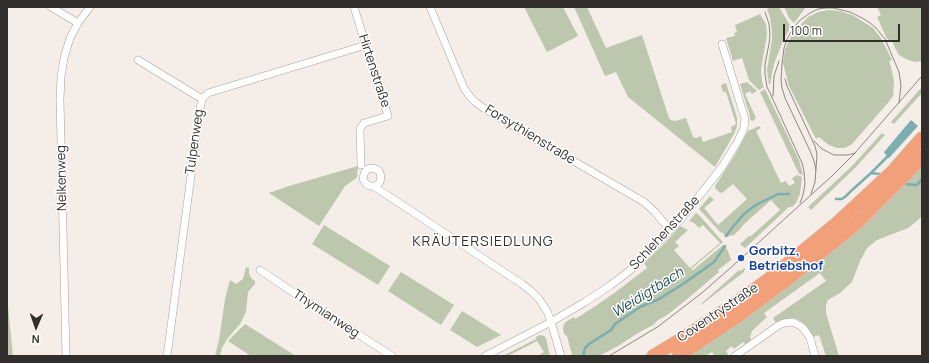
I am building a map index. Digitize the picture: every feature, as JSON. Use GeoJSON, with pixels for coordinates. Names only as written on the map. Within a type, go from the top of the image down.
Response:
{"type":"FeatureCollection","features":[{"type":"Feature","properties":{"kind":"highway","name":"Coventrystraße"},"geometry":{"type":"LineString","coordinates":[[653,356],[688,335],[733,304],[803,251],[837,223],[887,176],[922,138]]}},
{"type":"Feature","properties":{"kind":"highway","name":"Coventrystraße"},"geometry":{"type":"LineString","coordinates":[[678,356],[741,314],[845,233],[860,220],[922,157]]}},
{"type":"Feature","properties":{"kind":"street"},"geometry":{"type":"LineString","coordinates":[[51,7],[78,23]]}},
{"type":"Feature","properties":{"kind":"street","name":"Nelkenweg"},"geometry":{"type":"LineString","coordinates":[[66,356],[60,99],[61,77],[64,58],[70,38],[78,23],[90,7]]}},
{"type":"Feature","properties":{"kind":"street","name":"Hirtenstraße"},"geometry":{"type":"LineString","coordinates":[[354,7],[388,116],[364,123],[360,129],[360,165]]}},
{"type":"Feature","properties":{"kind":"street","name":"Forsythienstraße"},"geometry":{"type":"LineString","coordinates":[[430,7],[464,88],[474,101],[503,120],[644,202],[655,212],[670,230]]}},
{"type":"Feature","properties":{"kind":"street","name":"Schlehenstraße"},"geometry":{"type":"LineString","coordinates":[[485,356],[586,302],[633,268],[689,210],[722,167],[738,141],[744,128],[745,119],[722,44]]}},
{"type":"Feature","properties":{"kind":"street","name":"Tulpenweg"},"geometry":{"type":"LineString","coordinates":[[167,356],[202,99],[208,93],[366,45]]}},
{"type":"Feature","properties":{"kind":"street"},"geometry":{"type":"LineString","coordinates":[[138,60],[202,99]]}},
{"type":"Feature","properties":{"kind":"street"},"geometry":{"type":"LineString","coordinates":[[373,186],[526,288],[539,299],[547,311],[561,356]]}},
{"type":"Feature","properties":{"kind":"street","name":"Thymianweg"},"geometry":{"type":"LineString","coordinates":[[260,270],[392,356]]}},
{"type":"Feature","properties":{"kind":"street"},"geometry":{"type":"LineString","coordinates":[[735,356],[779,325],[790,322],[802,327],[806,332],[810,338],[815,356]]}},
{"type":"Feature","properties":{"kind":"green space"},"geometry":{"type":"Polygon","coordinates":[[[524,7],[563,7],[578,36],[547,52],[524,7]]]}},
{"type":"Feature","properties":{"kind":"green space"},"geometry":{"type":"Polygon","coordinates":[[[574,7],[587,7],[606,48],[642,35],[669,118],[675,121],[686,118],[693,137],[696,138],[701,136],[703,142],[732,132],[731,127],[736,124],[726,92],[723,92],[721,85],[726,83],[737,117],[737,126],[715,167],[628,97],[616,72],[605,76],[574,7]]]}},
{"type":"Feature","properties":{"kind":"green space"},"geometry":{"type":"Polygon","coordinates":[[[779,7],[791,27],[784,38],[774,64],[769,85],[767,70],[772,32],[770,17],[767,9],[779,7]]]}},
{"type":"Feature","properties":{"kind":"green space"},"geometry":{"type":"Polygon","coordinates":[[[784,7],[806,7],[794,23],[789,18],[784,7]]]}},
{"type":"Feature","properties":{"kind":"green space"},"geometry":{"type":"Polygon","coordinates":[[[877,7],[922,7],[922,61],[911,61],[899,55],[892,41],[887,39],[877,17],[881,15],[877,7]]]}},
{"type":"Feature","properties":{"kind":"green space"},"geometry":{"type":"Polygon","coordinates":[[[828,10],[840,11],[852,15],[873,28],[881,38],[892,60],[889,61],[894,81],[893,96],[851,145],[844,148],[837,148],[829,145],[819,137],[816,139],[789,86],[783,63],[785,49],[791,36],[799,26],[808,17],[818,12],[828,10]]]}},
{"type":"Feature","properties":{"kind":"green space"},"geometry":{"type":"Polygon","coordinates":[[[760,14],[766,24],[767,35],[761,69],[764,87],[759,90],[749,80],[742,58],[733,61],[726,38],[735,36],[734,33],[737,32],[735,25],[760,14]]]}},
{"type":"Feature","properties":{"kind":"green space"},"geometry":{"type":"Polygon","coordinates":[[[747,82],[757,91],[752,94],[750,91],[745,94],[756,118],[753,121],[750,120],[740,84],[747,82]]]}},
{"type":"Feature","properties":{"kind":"green space"},"geometry":{"type":"Polygon","coordinates":[[[922,87],[922,93],[894,124],[891,122],[922,87]]]}},
{"type":"Feature","properties":{"kind":"green space"},"geometry":{"type":"Polygon","coordinates":[[[765,89],[799,160],[803,175],[799,174],[760,92],[765,89]]]}},
{"type":"Feature","properties":{"kind":"green space"},"geometry":{"type":"Polygon","coordinates":[[[759,126],[761,128],[756,131],[781,183],[786,181],[789,186],[795,183],[792,178],[797,175],[802,177],[800,194],[796,203],[792,207],[789,207],[745,248],[740,244],[780,210],[771,200],[733,236],[727,237],[722,232],[721,233],[699,209],[710,196],[714,200],[704,208],[718,225],[747,199],[733,184],[722,193],[715,188],[715,186],[735,155],[748,131],[759,126]]]}},
{"type":"Feature","properties":{"kind":"green space"},"geometry":{"type":"Polygon","coordinates":[[[882,133],[885,135],[855,168],[811,210],[808,207],[852,166],[882,133]]]}},
{"type":"Feature","properties":{"kind":"green space"},"geometry":{"type":"Polygon","coordinates":[[[922,164],[922,216],[908,228],[877,240],[867,248],[852,282],[840,293],[828,300],[826,305],[826,313],[839,356],[826,356],[819,335],[813,337],[806,325],[799,320],[794,318],[780,320],[776,323],[773,318],[826,281],[820,273],[764,313],[767,317],[752,331],[750,337],[751,340],[745,344],[743,342],[734,349],[732,346],[726,351],[729,356],[715,356],[712,352],[705,356],[689,356],[922,164]]]}},
{"type":"Feature","properties":{"kind":"green space"},"geometry":{"type":"Polygon","coordinates":[[[358,166],[357,177],[345,186],[319,226],[269,193],[289,186],[358,166]]]}},
{"type":"Feature","properties":{"kind":"green space"},"geometry":{"type":"Polygon","coordinates":[[[696,213],[723,242],[691,269],[693,270],[723,245],[728,251],[731,260],[718,270],[719,272],[667,315],[618,346],[599,356],[571,356],[572,353],[567,336],[564,334],[564,324],[594,307],[647,268],[644,263],[680,226],[688,230],[675,242],[679,246],[674,250],[690,268],[720,243],[703,225],[699,228],[694,223],[689,221],[696,213]]]}},
{"type":"Feature","properties":{"kind":"green space"},"geometry":{"type":"Polygon","coordinates":[[[324,225],[390,266],[378,285],[312,244],[324,225]]]}},
{"type":"Feature","properties":{"kind":"green space"},"geometry":{"type":"Polygon","coordinates":[[[246,267],[249,268],[249,274],[255,281],[255,284],[248,292],[246,312],[240,324],[227,339],[220,356],[215,356],[225,299],[230,280],[236,284],[243,279],[246,267]]]}},
{"type":"Feature","properties":{"kind":"green space"},"geometry":{"type":"Polygon","coordinates":[[[744,268],[744,272],[701,305],[739,270],[741,271],[744,268]]]}},
{"type":"Feature","properties":{"kind":"green space"},"geometry":{"type":"Polygon","coordinates":[[[401,272],[454,305],[441,325],[388,291],[401,272]]]}},
{"type":"Feature","properties":{"kind":"green space"},"geometry":{"type":"Polygon","coordinates":[[[7,296],[13,356],[8,356],[7,348],[7,296]]]}},
{"type":"Feature","properties":{"kind":"green space"},"geometry":{"type":"Polygon","coordinates":[[[462,311],[501,335],[477,347],[450,330],[462,311]]]}},
{"type":"Feature","properties":{"kind":"green space"},"geometry":{"type":"Polygon","coordinates":[[[245,324],[296,356],[251,356],[228,341],[245,324]]]}},
{"type":"Feature","properties":{"kind":"green space"},"geometry":{"type":"Polygon","coordinates":[[[540,335],[546,338],[550,356],[537,356],[544,352],[537,341],[508,356],[503,356],[536,339],[536,337],[540,335]]]}},
{"type":"Feature","properties":{"kind":"water"},"geometry":{"type":"Polygon","coordinates":[[[911,120],[918,126],[889,158],[887,157],[884,152],[911,120]]]}},
{"type":"Feature","properties":{"kind":"waterway"},"geometry":{"type":"LineString","coordinates":[[871,173],[887,157]]}},
{"type":"Feature","properties":{"kind":"waterway","name":"Weidigtbach"},"geometry":{"type":"LineString","coordinates":[[836,199],[842,199],[871,173],[880,174]]}},
{"type":"Feature","properties":{"kind":"waterway","name":"Weidigtbach"},"geometry":{"type":"LineString","coordinates":[[905,184],[917,185],[922,179]]}},
{"type":"Feature","properties":{"kind":"waterway","name":"Weidigtbach"},"geometry":{"type":"LineString","coordinates":[[726,236],[744,214],[756,205],[778,194],[789,194]]}},
{"type":"Feature","properties":{"kind":"waterway","name":"Weidigtbach"},"geometry":{"type":"LineString","coordinates":[[583,356],[585,348],[611,330],[615,324],[640,307],[659,299],[683,284],[714,262],[725,246]]}},
{"type":"Feature","properties":{"kind":"tram line"},"geometry":{"type":"LineString","coordinates":[[816,170],[811,153],[785,98],[781,80],[784,48],[787,39],[799,21],[818,9],[833,8],[850,12],[870,23],[885,39],[899,72],[901,85],[899,103]]}},
{"type":"Feature","properties":{"kind":"tram line"},"geometry":{"type":"LineString","coordinates":[[765,12],[769,24],[770,35],[765,64],[767,87],[802,163],[805,184],[800,203]]}},
{"type":"Feature","properties":{"kind":"tram line"},"geometry":{"type":"LineString","coordinates":[[773,96],[774,76],[779,61]]}},
{"type":"Feature","properties":{"kind":"tram line"},"geometry":{"type":"LineString","coordinates":[[609,356],[659,326],[703,292],[736,263],[854,154],[922,76]]}},
{"type":"Feature","properties":{"kind":"tram line"},"geometry":{"type":"LineString","coordinates":[[785,79],[815,146],[817,154],[815,182],[811,194]]}},
{"type":"Feature","properties":{"kind":"tram line"},"geometry":{"type":"LineString","coordinates":[[814,141],[822,149],[834,155],[848,155],[855,153]]}},
{"type":"Feature","properties":{"kind":"place","name":"Gorbitz, Betriebshof"},"geometry":{"type":"Point","coordinates":[741,258]}},
{"type":"Feature","properties":{"kind":"district","name":"KRÄUTERSIEDLUNG"},"geometry":{"type":"Point","coordinates":[483,242]}}]}
